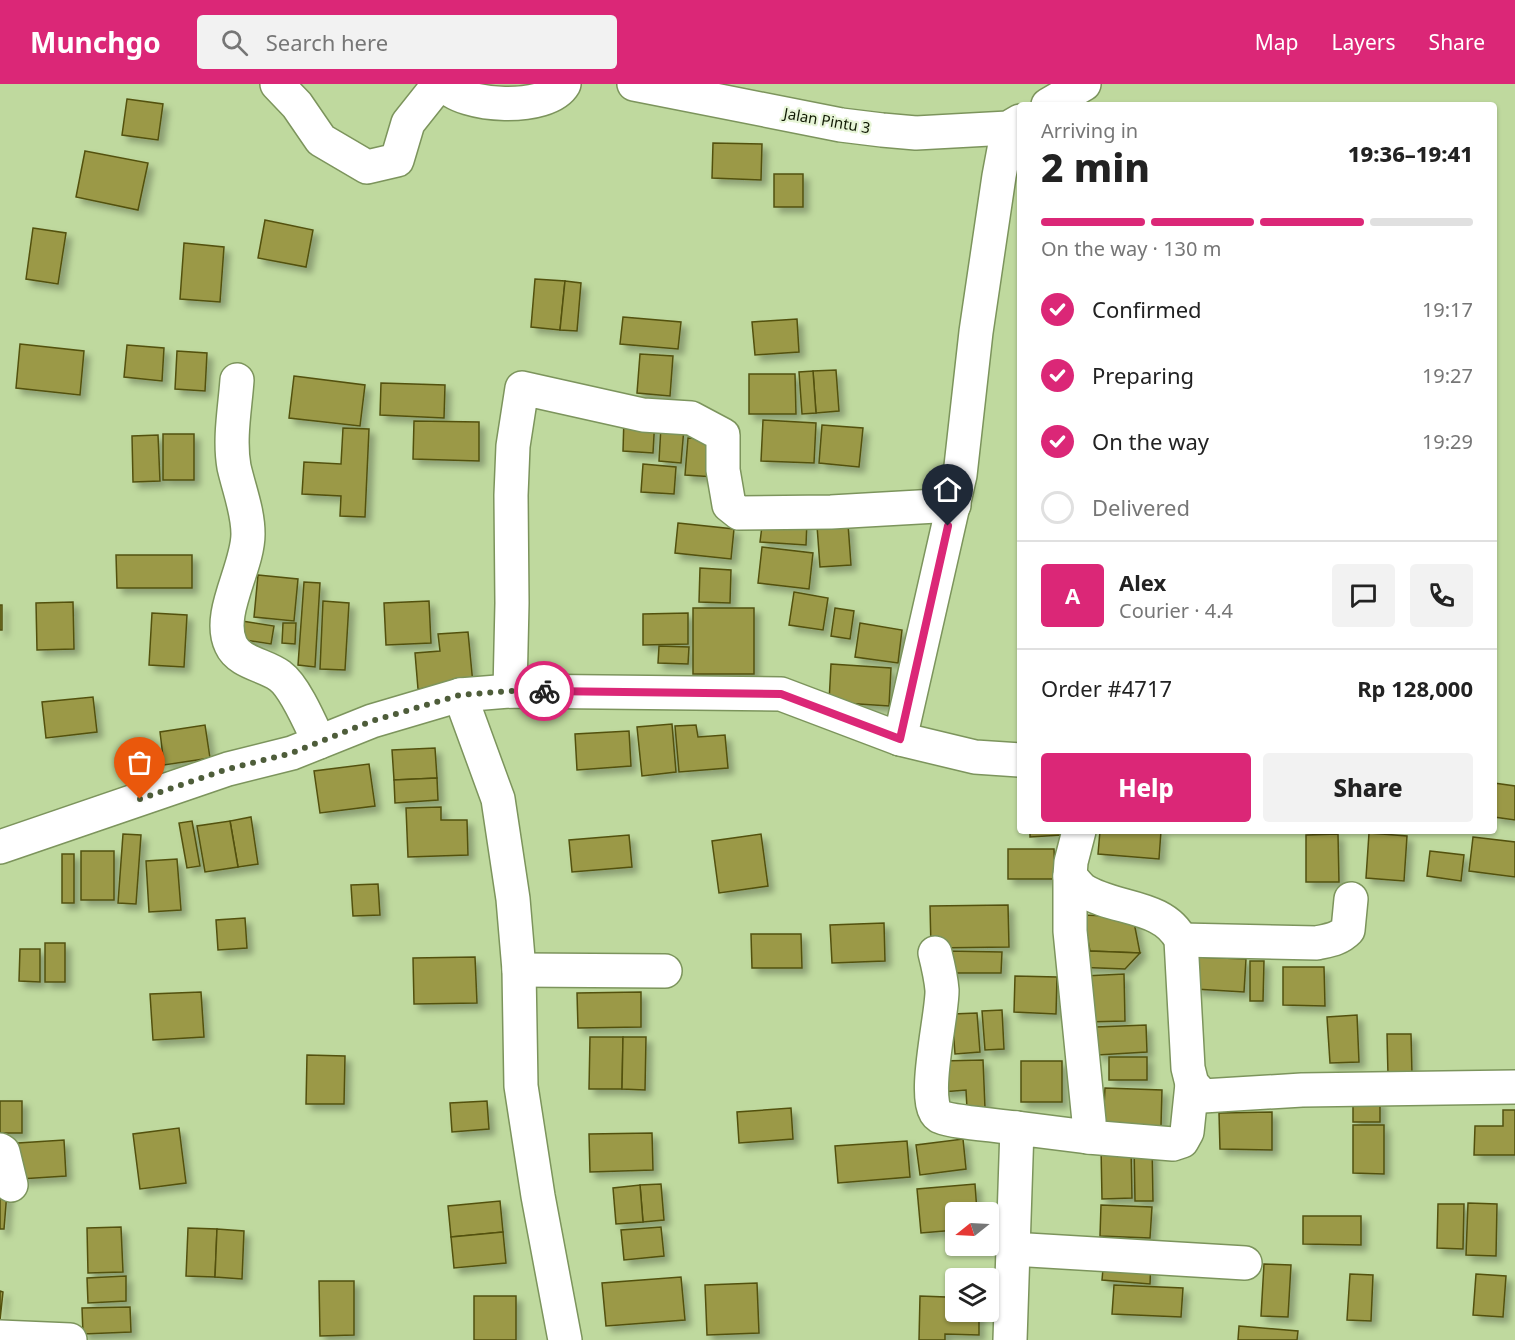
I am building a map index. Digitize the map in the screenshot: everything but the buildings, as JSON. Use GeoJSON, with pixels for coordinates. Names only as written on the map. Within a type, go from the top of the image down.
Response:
{"type":"FeatureCollection","features":[{"type":"Feature","properties":{"kind":"street"},"geometry":{"type":"LineString","coordinates":[[277,84],[297,105],[321,140],[367,167],[397,160],[408,123],[439,84]]}},
{"type":"Feature","properties":{"kind":"street"},"geometry":{"type":"LineString","coordinates":[[444,84],[455,94],[490,102],[514,103],[539,101],[552,96],[564,84]]}},
{"type":"Feature","properties":{"kind":"street","name":"Jalan Pintu 3"},"geometry":{"type":"LineString","coordinates":[[634,84],[841,125],[882,130],[916,133],[1014,124]]}},
{"type":"Feature","properties":{"kind":"street"},"geometry":{"type":"LineString","coordinates":[[1053,102],[1084,84]]}},
{"type":"Feature","properties":{"kind":"street"},"geometry":{"type":"LineString","coordinates":[[900,739],[960,475],[976,332],[999,176],[1014,124]]}},
{"type":"Feature","properties":{"kind":"street"},"geometry":{"type":"LineString","coordinates":[[237,380],[234,467],[242,494],[248,535],[241,572],[226,622],[231,646],[245,659],[281,676],[299,701],[319,742]]}},
{"type":"Feature","properties":{"kind":"street"},"geometry":{"type":"LineString","coordinates":[[510,691],[511,495],[513,446],[522,388],[643,415],[691,418],[723,435],[723,470],[729,505],[739,513],[831,512],[954,505]]}},
{"type":"Feature","properties":{"kind":"street"},"geometry":{"type":"LineString","coordinates":[[0,847],[228,769],[292,753],[372,721],[460,695],[510,691],[781,694],[900,739],[975,757],[1017,760]]}},
{"type":"Feature","properties":{"kind":"street"},"geometry":{"type":"LineString","coordinates":[[460,695],[498,799],[513,899],[519,970],[521,1086],[538,1196],[565,1340]]}},
{"type":"Feature","properties":{"kind":"street"},"geometry":{"type":"LineString","coordinates":[[1078,834],[1071,862],[1070,931],[1089,1121],[1088,1137]]}},
{"type":"Feature","properties":{"kind":"street"},"geometry":{"type":"LineString","coordinates":[[935,954],[942,990],[931,1102],[934,1111],[945,1119],[1088,1137],[1173,1144],[1182,1141],[1187,1132],[1192,1084],[1188,1068],[1181,940],[1174,928],[1165,920],[1095,896],[1083,889],[1070,876]]}},
{"type":"Feature","properties":{"kind":"street"},"geometry":{"type":"LineString","coordinates":[[1181,940],[1317,943],[1341,937],[1348,930],[1351,899]]}},
{"type":"Feature","properties":{"kind":"street"},"geometry":{"type":"LineString","coordinates":[[519,970],[665,971]]}},
{"type":"Feature","properties":{"kind":"street"},"geometry":{"type":"LineString","coordinates":[[1192,1084],[1203,1096],[1302,1090],[1515,1087]]}},
{"type":"Feature","properties":{"kind":"street"},"geometry":{"type":"LineString","coordinates":[[1010,1340],[1017,1128]]}},
{"type":"Feature","properties":{"kind":"street"},"geometry":{"type":"LineString","coordinates":[[0,1150],[3,1152],[11,1185]]}},
{"type":"Feature","properties":{"kind":"street"},"geometry":{"type":"LineString","coordinates":[[1013,1249],[1245,1263]]}},
{"type":"Feature","properties":{"kind":"street"},"geometry":{"type":"LineString","coordinates":[[0,1337],[70,1340]]}},
{"type":"Feature","properties":{"kind":"way so far"},"geometry":{"type":"LineString","coordinates":[[140,799],[228,769],[292,753],[372,721],[460,695],[544,691]]}},
{"type":"Feature","properties":{"kind":"route"},"geometry":{"type":"LineString","coordinates":[[544,691],[781,694],[900,739],[948,526]]}}]}
